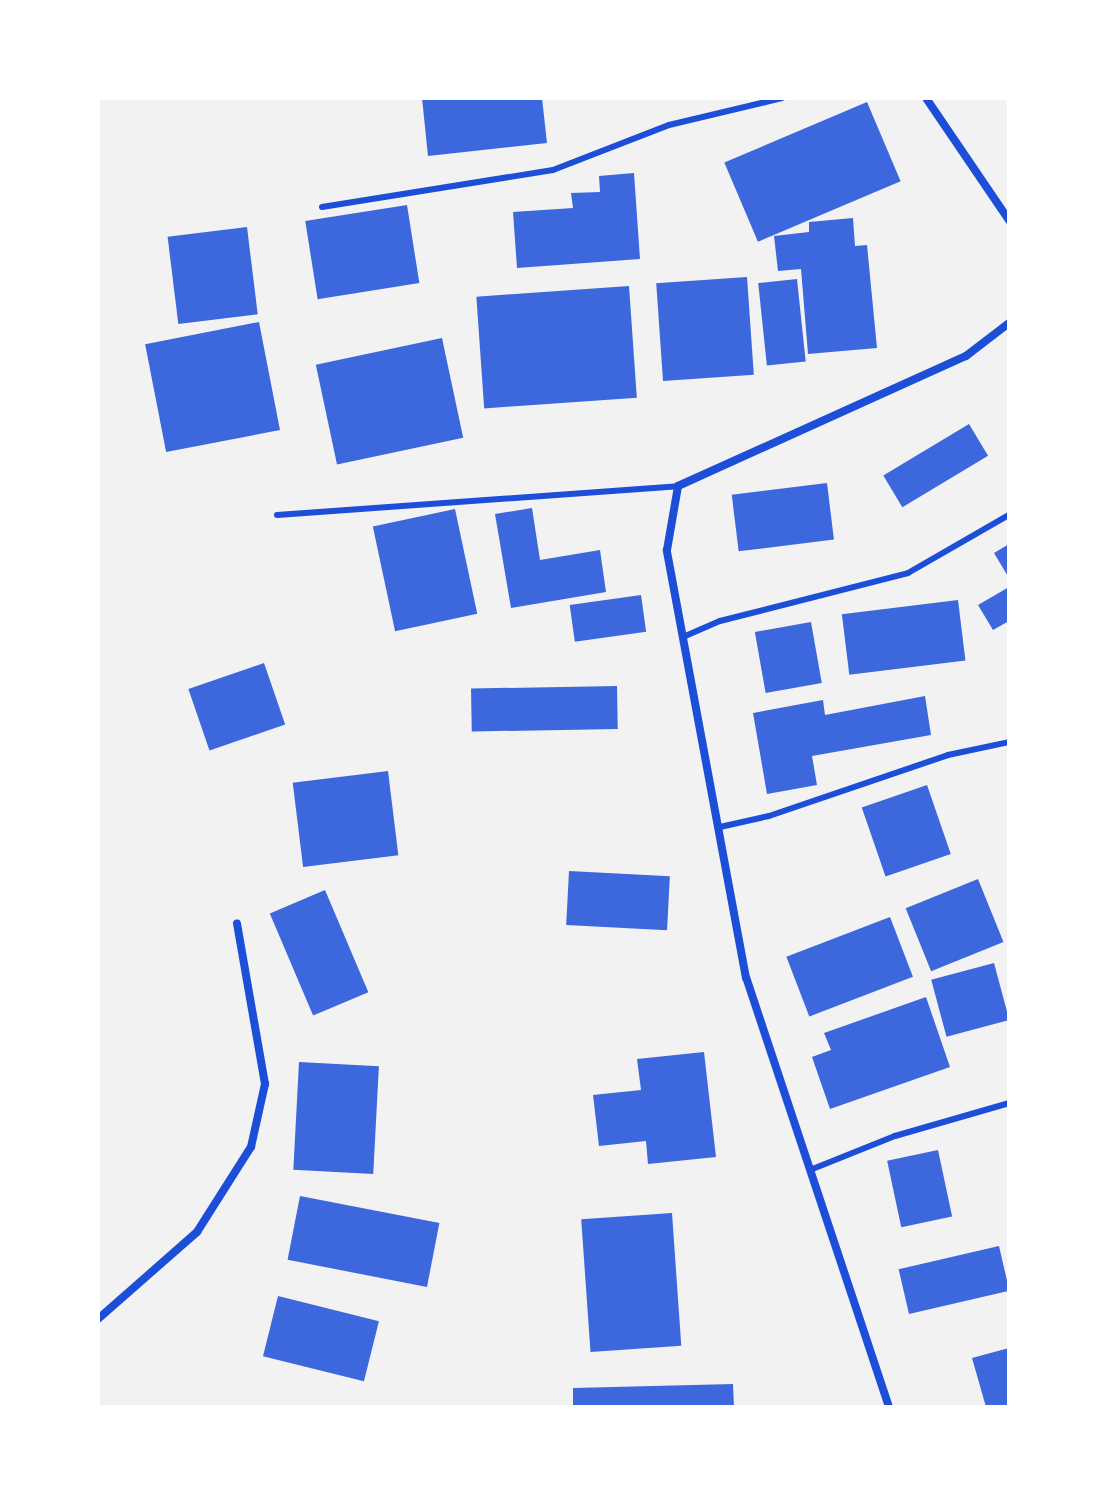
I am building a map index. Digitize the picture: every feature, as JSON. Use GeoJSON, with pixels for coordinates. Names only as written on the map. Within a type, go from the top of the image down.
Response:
{"type":"FeatureCollection","features":[{"type":"Feature","properties":{"kind":"street"},"geometry":{"type":"LineString","coordinates":[[926,98],[1009,220]]}},
{"type":"Feature","properties":{"kind":"street"},"geometry":{"type":"LineString","coordinates":[[889,1407],[746,978],[667,550],[678,486],[966,356],[1009,323]]}},
{"type":"Feature","properties":{"kind":"street"},"geometry":{"type":"LineString","coordinates":[[98,1319],[197,1232],[251,1147],[265,1084],[237,923]]}},
{"type":"Feature","properties":{"kind":"lane"},"geometry":{"type":"LineString","coordinates":[[322,207],[553,170],[669,125],[782,98]]}},
{"type":"Feature","properties":{"kind":"lane"},"geometry":{"type":"LineString","coordinates":[[277,515],[678,486]]}},
{"type":"Feature","properties":{"kind":"lane"},"geometry":{"type":"LineString","coordinates":[[683,637],[720,621],[908,573],[1009,515]]}},
{"type":"Feature","properties":{"kind":"lane"},"geometry":{"type":"LineString","coordinates":[[720,827],[948,755],[1009,742]]}},
{"type":"Feature","properties":{"kind":"lane"},"geometry":{"type":"LineString","coordinates":[[810,1170],[895,1136],[1009,1103]]}},
{"type":"Feature","properties":{"kind":"building"},"geometry":{"type":"Polygon","coordinates":[[[422,98],[542,98],[547,143],[428,156],[422,98]]]}},
{"type":"Feature","properties":{"kind":"building"},"geometry":{"type":"Polygon","coordinates":[[[867,102],[901,181],[758,242],[724,163],[867,102]]]}},
{"type":"Feature","properties":{"kind":"building"},"geometry":{"type":"Polygon","coordinates":[[[634,173],[640,259],[517,268],[513,212],[573,208],[571,193],[600,192],[599,176],[634,173]]]}},
{"type":"Feature","properties":{"kind":"building"},"geometry":{"type":"Polygon","coordinates":[[[407,205],[419,283],[318,299],[305,221],[407,205]]]}},
{"type":"Feature","properties":{"kind":"building"},"geometry":{"type":"Polygon","coordinates":[[[853,218],[855,246],[867,245],[877,348],[808,354],[801,269],[778,271],[774,236],[809,232],[809,222],[853,218]]]}},
{"type":"Feature","properties":{"kind":"building"},"geometry":{"type":"Polygon","coordinates":[[[247,227],[258,314],[178,324],[168,237],[247,227]]]}},
{"type":"Feature","properties":{"kind":"building"},"geometry":{"type":"Polygon","coordinates":[[[747,277],[754,375],[663,381],[656,283],[747,277]]]}},
{"type":"Feature","properties":{"kind":"building"},"geometry":{"type":"Polygon","coordinates":[[[797,279],[806,362],[767,366],[758,283],[797,279]]]}},
{"type":"Feature","properties":{"kind":"building"},"geometry":{"type":"Polygon","coordinates":[[[629,286],[637,398],[484,408],[476,297],[629,286]]]}},
{"type":"Feature","properties":{"kind":"building"},"geometry":{"type":"Polygon","coordinates":[[[259,322],[280,430],[166,452],[145,344],[259,322]]]}},
{"type":"Feature","properties":{"kind":"building"},"geometry":{"type":"Polygon","coordinates":[[[442,338],[463,438],[337,465],[316,365],[442,338]]]}},
{"type":"Feature","properties":{"kind":"building"},"geometry":{"type":"Polygon","coordinates":[[[969,424],[988,456],[902,507],[883,476],[969,424]]]}},
{"type":"Feature","properties":{"kind":"building"},"geometry":{"type":"Polygon","coordinates":[[[827,483],[834,540],[739,551],[732,495],[827,483]]]}},
{"type":"Feature","properties":{"kind":"building"},"geometry":{"type":"Polygon","coordinates":[[[532,508],[540,560],[600,550],[606,592],[511,608],[495,514],[532,508]]]}},
{"type":"Feature","properties":{"kind":"building"},"geometry":{"type":"Polygon","coordinates":[[[455,509],[477,614],[395,631],[373,526],[455,509]]]}},
{"type":"Feature","properties":{"kind":"building"},"geometry":{"type":"Polygon","coordinates":[[[1009,544],[1009,578],[994,553],[1009,544]]]}},
{"type":"Feature","properties":{"kind":"building"},"geometry":{"type":"Polygon","coordinates":[[[1009,587],[1009,621],[993,630],[978,605],[1009,587]]]}},
{"type":"Feature","properties":{"kind":"building"},"geometry":{"type":"Polygon","coordinates":[[[641,595],[646,632],[575,642],[570,605],[641,595]]]}},
{"type":"Feature","properties":{"kind":"building"},"geometry":{"type":"Polygon","coordinates":[[[958,600],[965,661],[849,675],[842,614],[958,600]]]}},
{"type":"Feature","properties":{"kind":"building"},"geometry":{"type":"Polygon","coordinates":[[[811,622],[822,683],[766,693],[755,632],[811,622]]]}},
{"type":"Feature","properties":{"kind":"building"},"geometry":{"type":"Polygon","coordinates":[[[264,663],[285,724],[210,751],[188,689],[264,663]]]}},
{"type":"Feature","properties":{"kind":"building"},"geometry":{"type":"Polygon","coordinates":[[[617,686],[618,729],[472,732],[471,689],[617,686]]]}},
{"type":"Feature","properties":{"kind":"building"},"geometry":{"type":"Polygon","coordinates":[[[925,696],[931,735],[812,756],[817,785],[767,794],[753,713],[823,700],[825,715],[925,696]]]}},
{"type":"Feature","properties":{"kind":"building"},"geometry":{"type":"Polygon","coordinates":[[[388,771],[398,855],[303,867],[293,783],[388,771]]]}},
{"type":"Feature","properties":{"kind":"building"},"geometry":{"type":"Polygon","coordinates":[[[927,785],[951,854],[886,876],[862,807],[927,785]]]}},
{"type":"Feature","properties":{"kind":"building"},"geometry":{"type":"Polygon","coordinates":[[[569,871],[670,876],[667,930],[566,925],[569,871]]]}},
{"type":"Feature","properties":{"kind":"building"},"geometry":{"type":"Polygon","coordinates":[[[978,879],[1003,942],[931,971],[906,908],[978,879]]]}},
{"type":"Feature","properties":{"kind":"building"},"geometry":{"type":"Polygon","coordinates":[[[325,890],[368,992],[313,1016],[270,913],[325,890]]]}},
{"type":"Feature","properties":{"kind":"building"},"geometry":{"type":"Polygon","coordinates":[[[890,917],[913,977],[809,1017],[786,957],[890,917]]]}},
{"type":"Feature","properties":{"kind":"building"},"geometry":{"type":"Polygon","coordinates":[[[994,963],[1009,1020],[946,1037],[931,980],[994,963]]]}},
{"type":"Feature","properties":{"kind":"building"},"geometry":{"type":"Polygon","coordinates":[[[926,997],[950,1067],[830,1109],[812,1057],[831,1050],[824,1033],[926,997]]]}},
{"type":"Feature","properties":{"kind":"building"},"geometry":{"type":"Polygon","coordinates":[[[704,1052],[716,1157],[648,1164],[646,1141],[599,1146],[593,1095],[641,1090],[637,1059],[704,1052]]]}},
{"type":"Feature","properties":{"kind":"building"},"geometry":{"type":"Polygon","coordinates":[[[299,1062],[379,1066],[373,1174],[293,1170],[299,1062]]]}},
{"type":"Feature","properties":{"kind":"building"},"geometry":{"type":"Polygon","coordinates":[[[938,1150],[952,1217],[901,1227],[887,1161],[938,1150]]]}},
{"type":"Feature","properties":{"kind":"building"},"geometry":{"type":"Polygon","coordinates":[[[300,1196],[439,1223],[427,1287],[288,1260],[300,1196]]]}},
{"type":"Feature","properties":{"kind":"building"},"geometry":{"type":"Polygon","coordinates":[[[672,1213],[681,1346],[590,1352],[581,1219],[672,1213]]]}},
{"type":"Feature","properties":{"kind":"building"},"geometry":{"type":"Polygon","coordinates":[[[999,1246],[1009,1291],[909,1314],[899,1269],[999,1246]]]}},
{"type":"Feature","properties":{"kind":"building"},"geometry":{"type":"Polygon","coordinates":[[[278,1296],[379,1321],[364,1381],[263,1356],[278,1296]]]}},
{"type":"Feature","properties":{"kind":"building"},"geometry":{"type":"Polygon","coordinates":[[[1009,1348],[1009,1407],[986,1407],[972,1358],[1009,1348]]]}},
{"type":"Feature","properties":{"kind":"building"},"geometry":{"type":"Polygon","coordinates":[[[733,1384],[734,1407],[573,1407],[573,1388],[733,1384]]]}}]}
